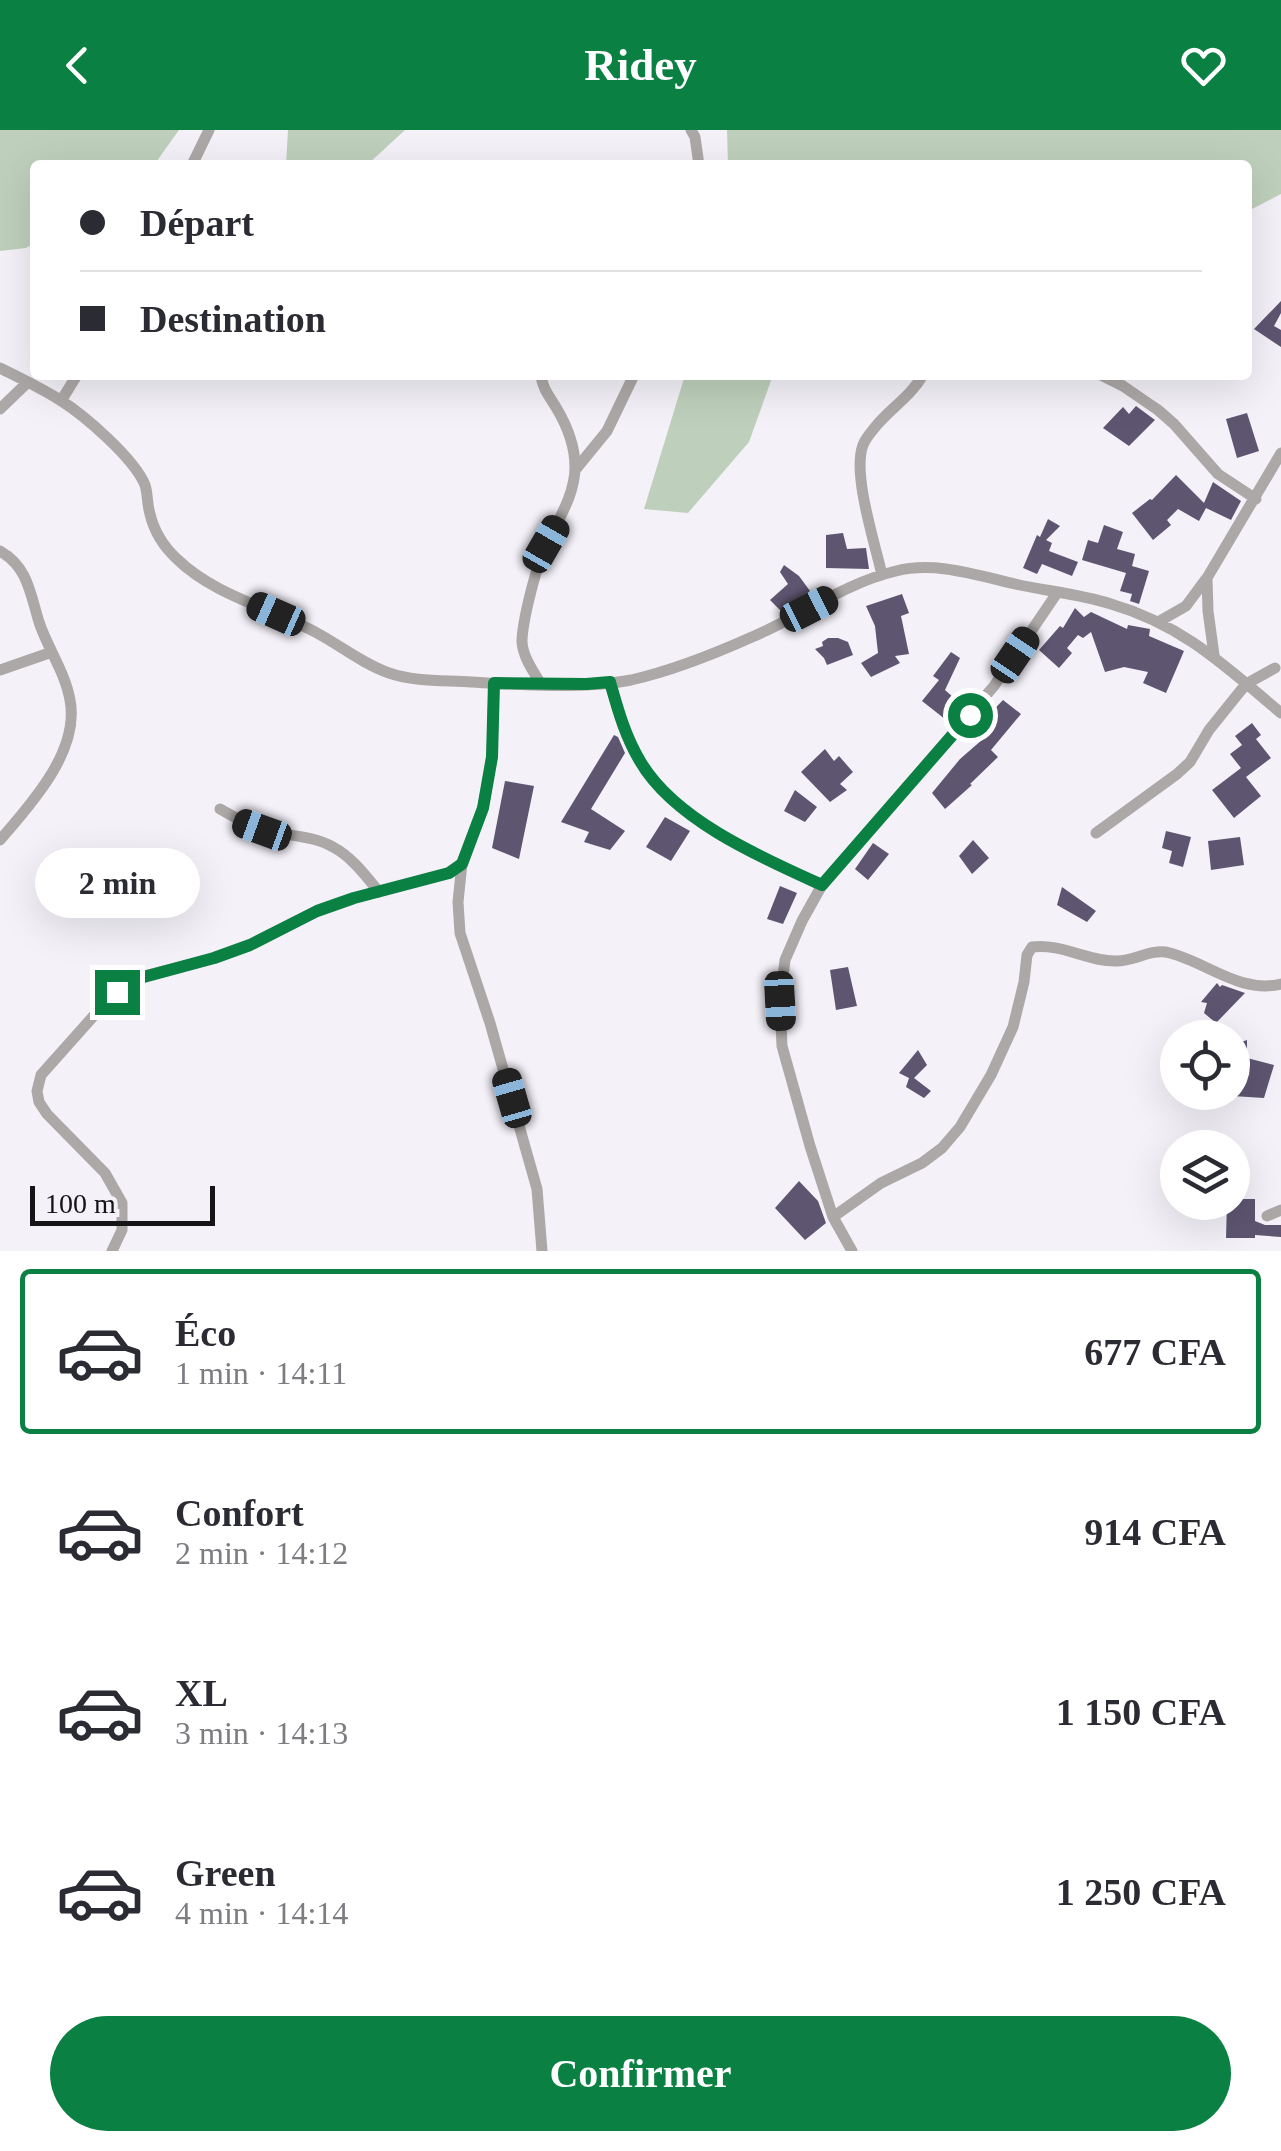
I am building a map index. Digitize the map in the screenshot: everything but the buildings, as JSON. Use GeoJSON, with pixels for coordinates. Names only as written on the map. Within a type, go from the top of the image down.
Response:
{"type":"FeatureCollection","features":[{"type":"Feature","properties":{"kind":"street"},"geometry":{"type":"LineString","coordinates":[[194,160],[208,130]]}},
{"type":"Feature","properties":{"kind":"street"},"geometry":{"type":"LineString","coordinates":[[691,130],[698,160]]}},
{"type":"Feature","properties":{"kind":"street"},"geometry":{"type":"LineString","coordinates":[[0,368],[62,401],[136,468],[146,486],[149,513],[158,537],[176,559],[204,580],[316,632],[389,673],[494,683],[630,680],[752,637],[866,580],[925,567],[1110,604],[1158,622],[1214,655],[1281,713]]}},
{"type":"Feature","properties":{"kind":"street"},"geometry":{"type":"LineString","coordinates":[[62,401],[74,380]]}},
{"type":"Feature","properties":{"kind":"street"},"geometry":{"type":"LineString","coordinates":[[540,684],[522,642],[536,568],[561,519],[576,469],[570,437],[542,380]]}},
{"type":"Feature","properties":{"kind":"street"},"geometry":{"type":"LineString","coordinates":[[576,469],[607,431],[632,380]]}},
{"type":"Feature","properties":{"kind":"street"},"geometry":{"type":"LineString","coordinates":[[882,574],[864,498],[860,464],[863,444],[919,380]]}},
{"type":"Feature","properties":{"kind":"street"},"geometry":{"type":"LineString","coordinates":[[1111,380],[1158,410],[1218,474],[1256,499]]}},
{"type":"Feature","properties":{"kind":"street"},"geometry":{"type":"LineString","coordinates":[[0,408],[28,382]]}},
{"type":"Feature","properties":{"kind":"street"},"geometry":{"type":"LineString","coordinates":[[1158,622],[1186,606],[1279,461]]}},
{"type":"Feature","properties":{"kind":"street"},"geometry":{"type":"LineString","coordinates":[[0,551],[22,568],[71,703],[70,729],[58,762],[30,806],[0,840]]}},
{"type":"Feature","properties":{"kind":"street"},"geometry":{"type":"LineString","coordinates":[[1207,578],[1214,655]]}},
{"type":"Feature","properties":{"kind":"street"},"geometry":{"type":"LineString","coordinates":[[852,1251],[833,1217],[782,1046],[780,1001],[786,960],[822,885],[994,686],[1057,592]]}},
{"type":"Feature","properties":{"kind":"street"},"geometry":{"type":"LineString","coordinates":[[0,670],[52,652]]}},
{"type":"Feature","properties":{"kind":"street"},"geometry":{"type":"LineString","coordinates":[[1096,833],[1190,762],[1246,684],[1274,668]]}},
{"type":"Feature","properties":{"kind":"street"},"geometry":{"type":"LineString","coordinates":[[610,682],[624,732],[661,790],[690,814],[769,862],[822,885]]}},
{"type":"Feature","properties":{"kind":"street"},"geometry":{"type":"LineString","coordinates":[[494,683],[492,757],[483,808],[462,864],[460,932],[537,1189],[542,1251]]}},
{"type":"Feature","properties":{"kind":"street"},"geometry":{"type":"LineString","coordinates":[[220,809],[262,830],[316,840],[336,848],[356,864],[379,892]]}},
{"type":"Feature","properties":{"kind":"street"},"geometry":{"type":"LineString","coordinates":[[112,1251],[122,1230],[122,1203],[104,1173],[39,1102],[37,1091],[41,1075],[98,1011],[117,992],[140,978],[214,958],[250,945],[317,911],[449,873],[462,864]]}},
{"type":"Feature","properties":{"kind":"street"},"geometry":{"type":"LineString","coordinates":[[833,1217],[881,1183],[922,1164],[960,1126],[1014,1026],[1026,955],[1032,947],[1063,949],[1122,962],[1159,951],[1238,981],[1281,984]]}},
{"type":"Feature","properties":{"kind":"street"},"geometry":{"type":"LineString","coordinates":[[1267,1216],[1281,1210]]}},
{"type":"Feature","properties":{"kind":"green space"},"geometry":{"type":"Polygon","coordinates":[[[0,130],[179,130],[158,160],[30,160],[30,246],[0,251],[0,130]]]}},
{"type":"Feature","properties":{"kind":"green space"},"geometry":{"type":"Polygon","coordinates":[[[288,130],[405,130],[372,160],[286,160],[288,130]]]}},
{"type":"Feature","properties":{"kind":"green space"},"geometry":{"type":"Polygon","coordinates":[[[727,130],[1281,130],[1281,194],[1252,209],[1252,160],[728,160],[727,130]]]}},
{"type":"Feature","properties":{"kind":"green space"},"geometry":{"type":"Polygon","coordinates":[[[683,380],[771,380],[749,442],[688,513],[644,509],[683,380]]]}},
{"type":"Feature","properties":{"kind":"route"},"geometry":{"type":"LineString","coordinates":[[117,992],[140,978],[250,945],[317,911],[449,873],[462,864],[483,808],[492,757],[494,683],[610,682],[624,732],[661,790],[690,814],[769,862],[822,885],[970,715]]}}]}
